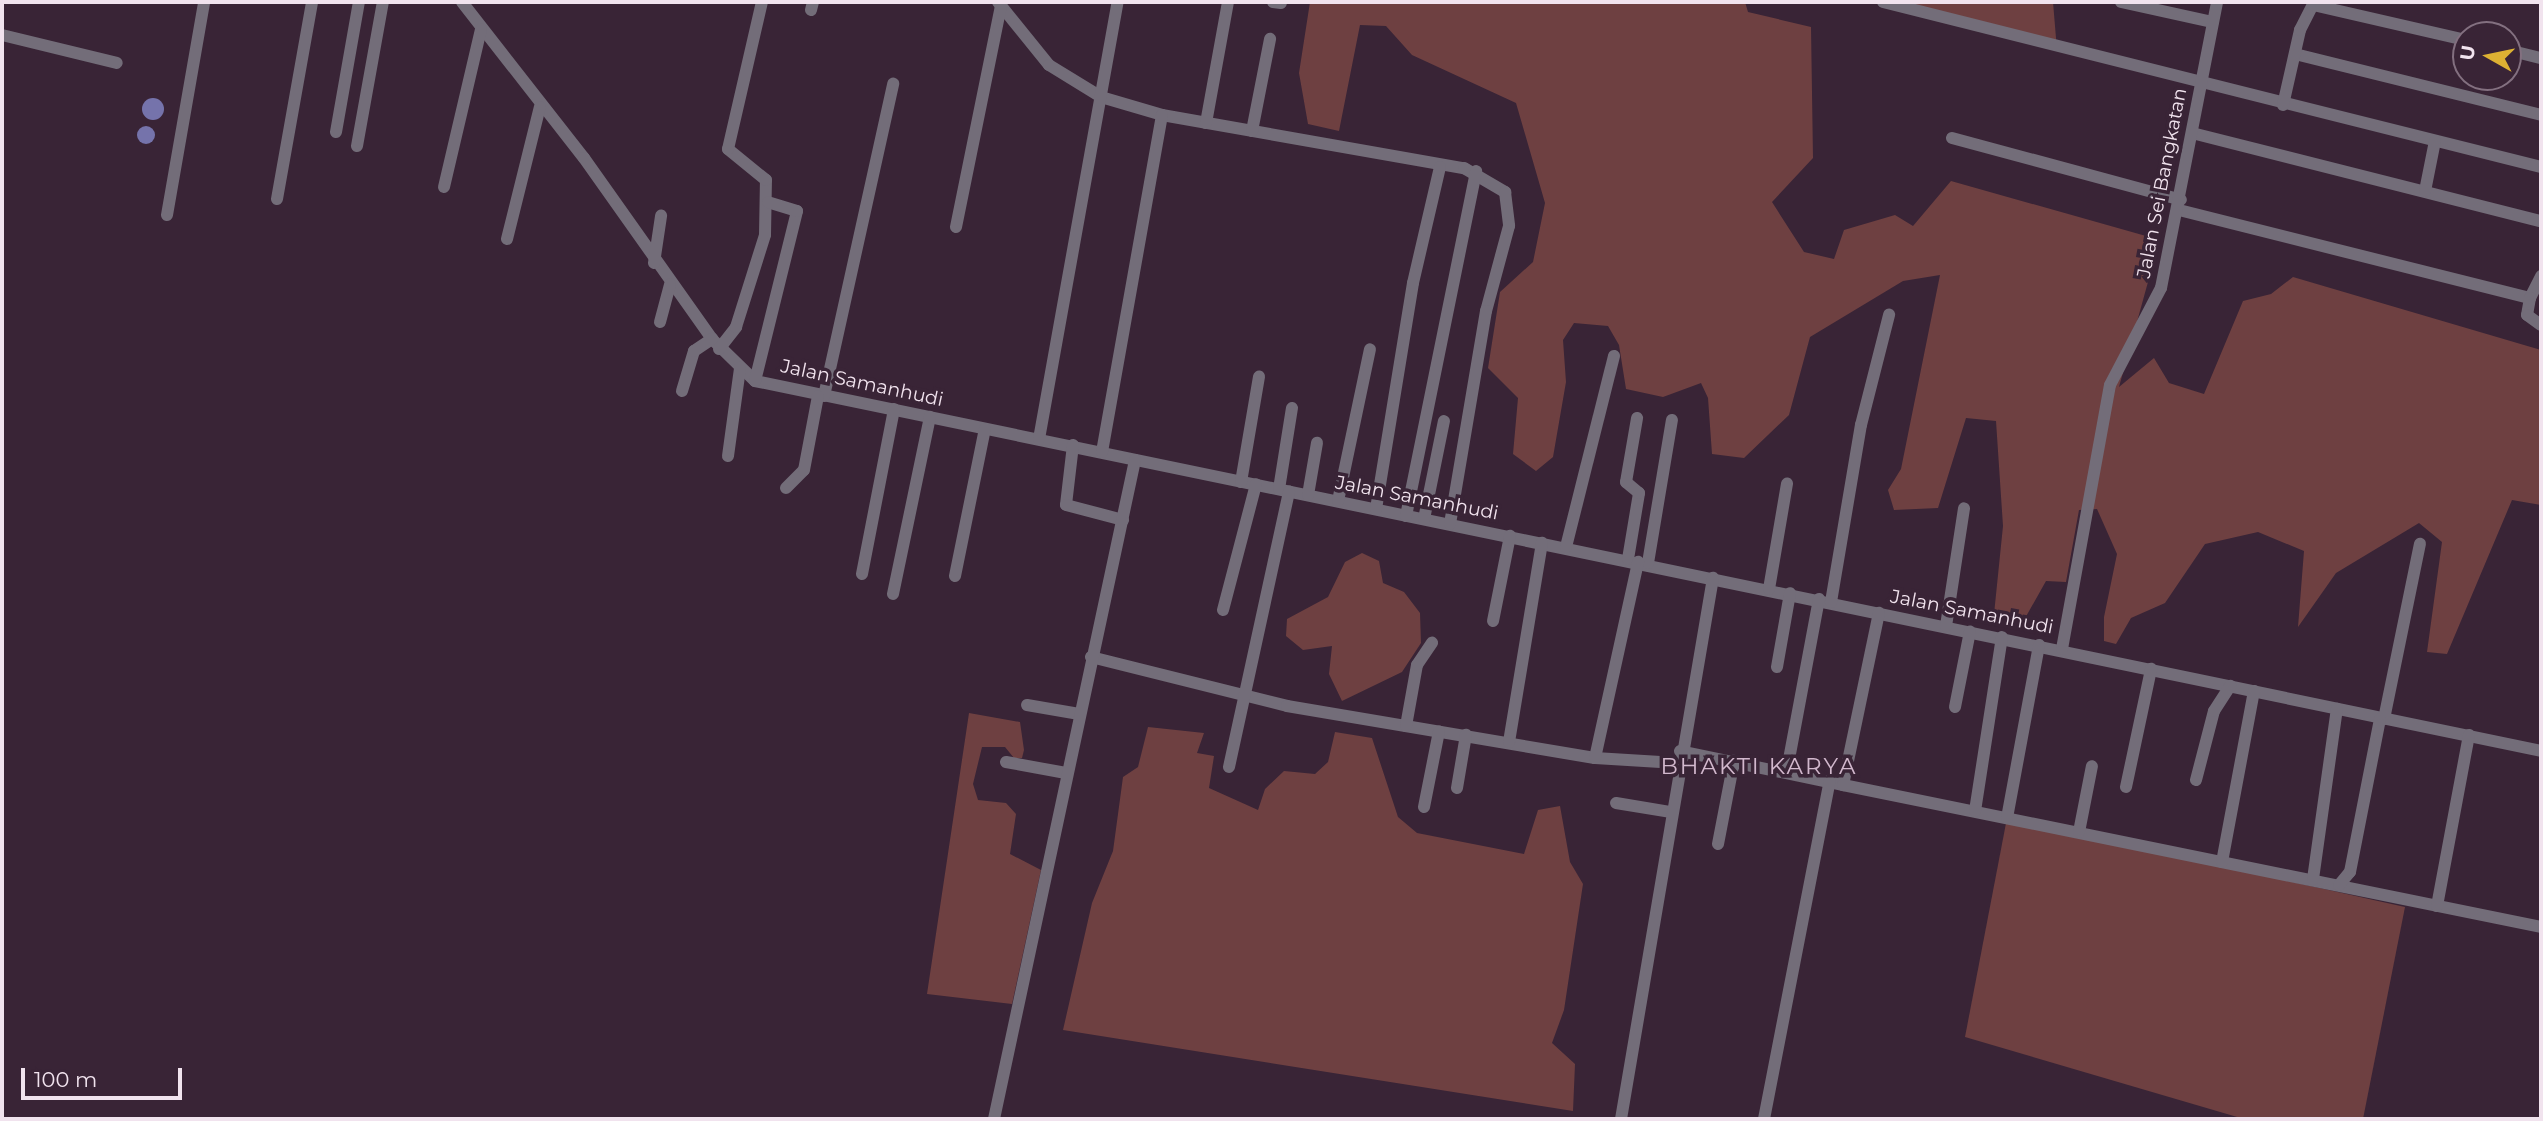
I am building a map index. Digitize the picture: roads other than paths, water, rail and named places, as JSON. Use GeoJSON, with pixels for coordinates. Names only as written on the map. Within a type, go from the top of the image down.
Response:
{"type":"FeatureCollection","features":[{"type":"Feature","properties":{"kind":"street"},"geometry":{"type":"LineString","coordinates":[[167,215],[204,2]]}},
{"type":"Feature","properties":{"kind":"street"},"geometry":{"type":"LineString","coordinates":[[277,199],[312,2]]}},
{"type":"Feature","properties":{"kind":"street"},"geometry":{"type":"LineString","coordinates":[[336,132],[359,2]]}},
{"type":"Feature","properties":{"kind":"street"},"geometry":{"type":"LineString","coordinates":[[357,146],[383,2]]}},
{"type":"Feature","properties":{"kind":"street","name":"Jalan Samanhudi"},"geometry":{"type":"LineString","coordinates":[[462,2],[540,107],[584,158],[654,263],[715,344],[755,381],[2063,649],[2541,751]]}},
{"type":"Feature","properties":{"kind":"street"},"geometry":{"type":"LineString","coordinates":[[682,391],[694,351],[715,344],[735,331],[750,290],[768,202],[766,180],[728,149],[762,2]]}},
{"type":"Feature","properties":{"kind":"street"},"geometry":{"type":"LineString","coordinates":[[1039,439],[1118,2]]}},
{"type":"Feature","properties":{"kind":"street"},"geometry":{"type":"LineString","coordinates":[[1206,123],[1228,2]]}},
{"type":"Feature","properties":{"kind":"street"},"geometry":{"type":"LineString","coordinates":[[1883,2],[2201,86],[2541,167]]}},
{"type":"Feature","properties":{"kind":"street"},"geometry":{"type":"LineString","coordinates":[[2121,2],[2213,22]]}},
{"type":"Feature","properties":{"kind":"street","name":"Jalan Sei Bangkatan"},"geometry":{"type":"LineString","coordinates":[[2063,649],[2110,385],[2155,303],[2180,205],[2217,2]]}},
{"type":"Feature","properties":{"kind":"street"},"geometry":{"type":"LineString","coordinates":[[2283,105],[2295,54],[2313,3],[2452,37]]}},
{"type":"Feature","properties":{"kind":"street"},"geometry":{"type":"LineString","coordinates":[[1000,4],[1048,65],[1101,97],[1162,116],[1440,167],[1476,171],[1497,183],[1511,210],[1486,311],[1450,524]]}},
{"type":"Feature","properties":{"kind":"street"},"geometry":{"type":"LineString","coordinates":[[956,228],[1000,4]]}},
{"type":"Feature","properties":{"kind":"street"},"geometry":{"type":"LineString","coordinates":[[444,187],[481,29]]}},
{"type":"Feature","properties":{"kind":"street"},"geometry":{"type":"LineString","coordinates":[[2,36],[117,63]]}},
{"type":"Feature","properties":{"kind":"street"},"geometry":{"type":"LineString","coordinates":[[1252,131],[1270,39]]}},
{"type":"Feature","properties":{"kind":"street"},"geometry":{"type":"LineString","coordinates":[[2522,53],[2541,58]]}},
{"type":"Feature","properties":{"kind":"street"},"geometry":{"type":"LineString","coordinates":[[2295,54],[2541,115]]}},
{"type":"Feature","properties":{"kind":"street"},"geometry":{"type":"LineString","coordinates":[[786,488],[804,470],[893,84]]}},
{"type":"Feature","properties":{"kind":"street"},"geometry":{"type":"LineString","coordinates":[[507,239],[540,107]]}},
{"type":"Feature","properties":{"kind":"street"},"geometry":{"type":"LineString","coordinates":[[1102,452],[1162,116]]}},
{"type":"Feature","properties":{"kind":"street"},"geometry":{"type":"LineString","coordinates":[[2192,133],[2541,221]]}},
{"type":"Feature","properties":{"kind":"street"},"geometry":{"type":"LineString","coordinates":[[1952,138],[2180,205],[2530,298]]}},
{"type":"Feature","properties":{"kind":"street"},"geometry":{"type":"LineString","coordinates":[[2425,191],[2435,141]]}},
{"type":"Feature","properties":{"kind":"street"},"geometry":{"type":"LineString","coordinates":[[1376,509],[1413,283],[1440,167]]}},
{"type":"Feature","properties":{"kind":"street"},"geometry":{"type":"LineString","coordinates":[[1406,516],[1476,171]]}},
{"type":"Feature","properties":{"kind":"street"},"geometry":{"type":"LineString","coordinates":[[755,381],[797,211],[768,202]]}},
{"type":"Feature","properties":{"kind":"street"},"geometry":{"type":"LineString","coordinates":[[654,263],[661,216]]}},
{"type":"Feature","properties":{"kind":"street"},"geometry":{"type":"LineString","coordinates":[[2541,275],[2530,298],[2528,315],[2541,325]]}},
{"type":"Feature","properties":{"kind":"street"},"geometry":{"type":"LineString","coordinates":[[660,322],[670,284]]}},
{"type":"Feature","properties":{"kind":"street"},"geometry":{"type":"LineString","coordinates":[[1787,769],[1861,425],[1889,316]]}},
{"type":"Feature","properties":{"kind":"street"},"geometry":{"type":"LineString","coordinates":[[1338,501],[1370,349]]}},
{"type":"Feature","properties":{"kind":"street"},"geometry":{"type":"LineString","coordinates":[[1566,547],[1614,356]]}},
{"type":"Feature","properties":{"kind":"street"},"geometry":{"type":"LineString","coordinates":[[728,456],[740,368]]}},
{"type":"Feature","properties":{"kind":"street"},"geometry":{"type":"LineString","coordinates":[[1241,482],[1259,377]]}},
{"type":"Feature","properties":{"kind":"street"},"geometry":{"type":"LineString","coordinates":[[1229,767],[1284,490],[1292,408]]}},
{"type":"Feature","properties":{"kind":"street"},"geometry":{"type":"LineString","coordinates":[[862,574],[894,409]]}},
{"type":"Feature","properties":{"kind":"street"},"geometry":{"type":"LineString","coordinates":[[893,594],[930,417]]}},
{"type":"Feature","properties":{"kind":"street"},"geometry":{"type":"LineString","coordinates":[[1637,418],[1626,482],[1639,493],[1638,561]]}},
{"type":"Feature","properties":{"kind":"street"},"geometry":{"type":"LineString","coordinates":[[1595,758],[1672,420]]}},
{"type":"Feature","properties":{"kind":"street"},"geometry":{"type":"LineString","coordinates":[[1424,519],[1444,421]]}},
{"type":"Feature","properties":{"kind":"street"},"geometry":{"type":"LineString","coordinates":[[954,576],[985,429]]}},
{"type":"Feature","properties":{"kind":"street"},"geometry":{"type":"LineString","coordinates":[[1308,495],[1317,443]]}},
{"type":"Feature","properties":{"kind":"street"},"geometry":{"type":"LineString","coordinates":[[1073,445],[1066,505],[1123,520]]}},
{"type":"Feature","properties":{"kind":"street"},"geometry":{"type":"LineString","coordinates":[[993,1119],[1135,460]]}},
{"type":"Feature","properties":{"kind":"street"},"geometry":{"type":"LineString","coordinates":[[1223,610],[1256,484]]}},
{"type":"Feature","properties":{"kind":"street"},"geometry":{"type":"LineString","coordinates":[[1769,589],[1787,484]]}},
{"type":"Feature","properties":{"kind":"street"},"geometry":{"type":"LineString","coordinates":[[1946,626],[1964,508]]}},
{"type":"Feature","properties":{"kind":"street"},"geometry":{"type":"LineString","coordinates":[[1493,621],[1510,536]]}},
{"type":"Feature","properties":{"kind":"street"},"geometry":{"type":"LineString","coordinates":[[1509,742],[1542,543]]}},
{"type":"Feature","properties":{"kind":"street"},"geometry":{"type":"LineString","coordinates":[[2339,885],[2349,876],[2420,544]]}},
{"type":"Feature","properties":{"kind":"street"},"geometry":{"type":"LineString","coordinates":[[1620,1119],[1679,757],[1713,578]]}},
{"type":"Feature","properties":{"kind":"street"},"geometry":{"type":"LineString","coordinates":[[1777,667],[1790,593]]}},
{"type":"Feature","properties":{"kind":"street"},"geometry":{"type":"LineString","coordinates":[[1843,785],[1879,613]]}},
{"type":"Feature","properties":{"kind":"street"},"geometry":{"type":"LineString","coordinates":[[1955,707],[1970,631]]}},
{"type":"Feature","properties":{"kind":"street"},"geometry":{"type":"LineString","coordinates":[[1975,811],[2002,637]]}},
{"type":"Feature","properties":{"kind":"street"},"geometry":{"type":"LineString","coordinates":[[1406,726],[1417,666],[1432,643]]}},
{"type":"Feature","properties":{"kind":"street"},"geometry":{"type":"LineString","coordinates":[[2007,818],[2039,645]]}},
{"type":"Feature","properties":{"kind":"street"},"geometry":{"type":"LineString","coordinates":[[1091,657],[1244,696],[1595,758],[1679,757],[1787,769],[1843,785],[2541,927]]}},
{"type":"Feature","properties":{"kind":"street"},"geometry":{"type":"LineString","coordinates":[[2126,787],[2151,669]]}},
{"type":"Feature","properties":{"kind":"street"},"geometry":{"type":"LineString","coordinates":[[2196,780],[2211,721],[2230,686]]}},
{"type":"Feature","properties":{"kind":"street"},"geometry":{"type":"LineString","coordinates":[[2221,862],[2254,691]]}},
{"type":"Feature","properties":{"kind":"street"},"geometry":{"type":"LineString","coordinates":[[1027,705],[1079,714]]}},
{"type":"Feature","properties":{"kind":"street"},"geometry":{"type":"LineString","coordinates":[[2313,879],[2330,794],[2325,773],[2337,709]]}},
{"type":"Feature","properties":{"kind":"street"},"geometry":{"type":"LineString","coordinates":[[1424,807],[1438,731]]}},
{"type":"Feature","properties":{"kind":"street"},"geometry":{"type":"LineString","coordinates":[[1457,788],[1466,735]]}},
{"type":"Feature","properties":{"kind":"street"},"geometry":{"type":"LineString","coordinates":[[2437,905],[2469,735]]}},
{"type":"Feature","properties":{"kind":"street"},"geometry":{"type":"LineString","coordinates":[[1718,844],[1734,761]]}},
{"type":"Feature","properties":{"kind":"street"},"geometry":{"type":"LineString","coordinates":[[1006,762],[1066,773]]}},
{"type":"Feature","properties":{"kind":"street"},"geometry":{"type":"LineString","coordinates":[[2079,832],[2092,766]]}},
{"type":"Feature","properties":{"kind":"street"},"geometry":{"type":"LineString","coordinates":[[1764,1119],[1829,781]]}},
{"type":"Feature","properties":{"kind":"street"},"geometry":{"type":"LineString","coordinates":[[1616,803],[1671,812]]}},
{"type":"Feature","properties":{"kind":"district","name":"BHAKTI KARYA"},"geometry":{"type":"Point","coordinates":[1759,766]}}]}
